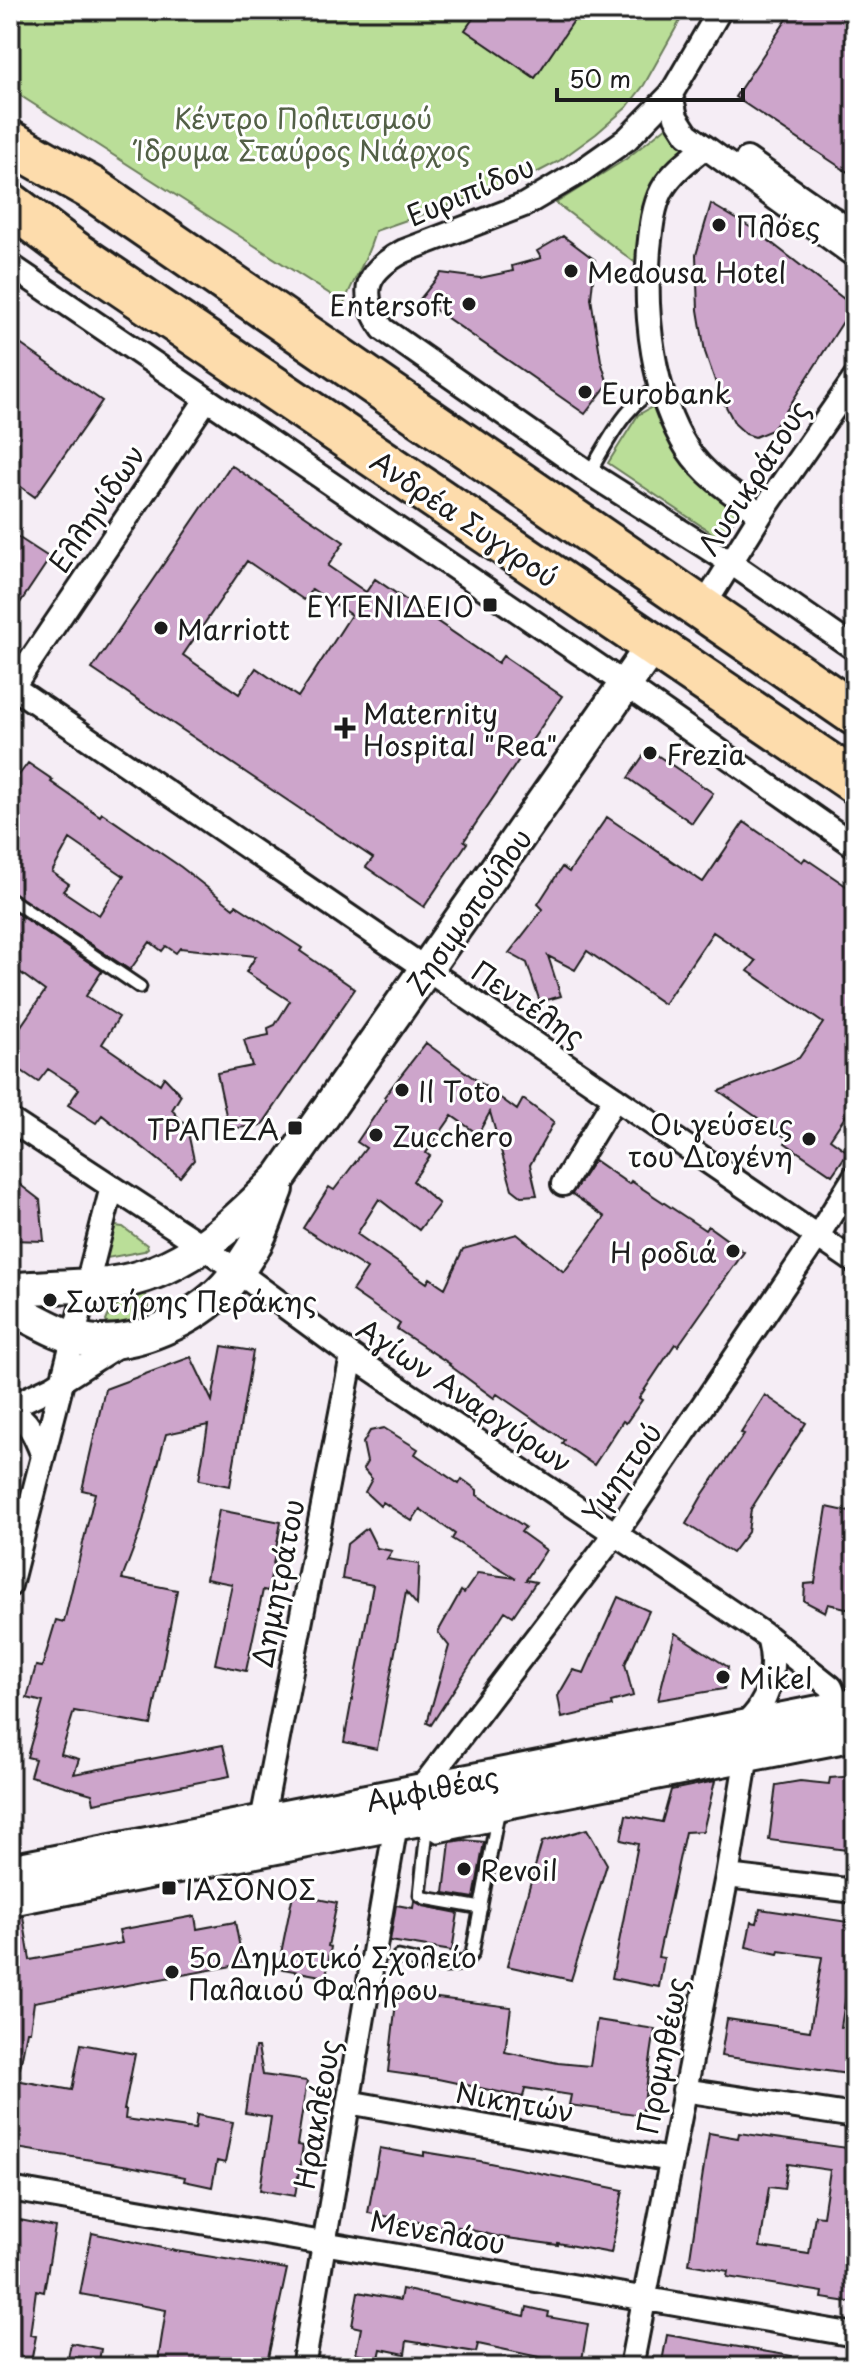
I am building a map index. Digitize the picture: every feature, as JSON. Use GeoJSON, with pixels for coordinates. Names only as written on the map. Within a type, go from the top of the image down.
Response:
{"type":"FeatureCollection","features":[{"type":"Feature","properties":{"kind":"highway"},"geometry":{"type":"LineString","coordinates":[[10,122],[91,188]]}},
{"type":"Feature","properties":{"kind":"highway"},"geometry":{"type":"LineString","coordinates":[[10,142],[91,188]]}},
{"type":"Feature","properties":{"kind":"highway","name":"Ανδρέα Συγγρού"},"geometry":{"type":"LineString","coordinates":[[91,188],[855,714]]}},
{"type":"Feature","properties":{"kind":"highway"},"geometry":{"type":"LineString","coordinates":[[10,204],[75,253]]}},
{"type":"Feature","properties":{"kind":"highway"},"geometry":{"type":"LineString","coordinates":[[10,218],[75,253]]}},
{"type":"Feature","properties":{"kind":"highway","name":"Ανδρέα Συγγρού"},"geometry":{"type":"LineString","coordinates":[[75,253],[855,782]]}},
{"type":"Feature","properties":{"kind":"main road","name":"Ζησιμοπούλου"},"geometry":{"type":"LineString","coordinates":[[10,1290],[137,1278],[173,1265],[204,1247],[253,1206],[281,1176],[653,645]]}},
{"type":"Feature","properties":{"kind":"main road","name":"Ζησιμοπούλου"},"geometry":{"type":"LineString","coordinates":[[10,1307],[87,1341],[125,1340],[156,1331],[196,1310],[227,1286],[253,1249],[281,1176]]}},
{"type":"Feature","properties":{"kind":"main road","name":"Αμφιθέας"},"geometry":{"type":"LineString","coordinates":[[10,1899],[415,1816],[850,1716]]}},
{"type":"Feature","properties":{"kind":"main road","name":"Αμφιθέας"},"geometry":{"type":"LineString","coordinates":[[10,1871],[262,1821],[497,1814],[744,1741]]}},
{"type":"Feature","properties":{"kind":"street","name":"Ευριπίδου"},"geometry":{"type":"LineString","coordinates":[[589,473],[383,329],[368,303],[368,289],[377,270],[387,260],[524,205],[580,172],[627,139],[671,94],[720,10]]}},
{"type":"Feature","properties":{"kind":"street"},"geometry":{"type":"LineString","coordinates":[[671,94],[676,117],[687,134],[855,256]]}},
{"type":"Feature","properties":{"kind":"street"},"geometry":{"type":"LineString","coordinates":[[671,94],[683,112],[697,124],[855,234]]}},
{"type":"Feature","properties":{"kind":"street"},"geometry":{"type":"LineString","coordinates":[[705,147],[680,167],[662,190],[651,224],[648,305],[653,350],[674,423],[688,451],[709,475],[761,514]]}},
{"type":"Feature","properties":{"kind":"street","name":"Ανδρέα Συγγρού"},"geometry":{"type":"LineString","coordinates":[[10,265],[626,685],[855,846]]}},
{"type":"Feature","properties":{"kind":"street","name":"Λυσικράτους"},"geometry":{"type":"LineString","coordinates":[[702,609],[761,514],[855,378]]}},
{"type":"Feature","properties":{"kind":"street","name":"Ελληνίδων"},"geometry":{"type":"LineString","coordinates":[[11,687],[206,400]]}},
{"type":"Feature","properties":{"kind":"street"},"geometry":{"type":"LineString","coordinates":[[589,473],[731,563],[855,649]]}},
{"type":"Feature","properties":{"kind":"street","name":"Πεντέλης"},"geometry":{"type":"LineString","coordinates":[[11,687],[855,1262]]}},
{"type":"Feature","properties":{"kind":"street"},"geometry":{"type":"LineString","coordinates":[[563,1184],[615,1098]]}},
{"type":"Feature","properties":{"kind":"street","name":"Αγίων Αναργύρων"},"geometry":{"type":"LineString","coordinates":[[10,1120],[204,1247],[352,1356],[768,1637],[831,1687],[850,1716]]}},
{"type":"Feature","properties":{"kind":"street","name":"Υμηττού"},"geometry":{"type":"LineString","coordinates":[[415,1816],[616,1533],[855,1176]]}},
{"type":"Feature","properties":{"kind":"street"},"geometry":{"type":"LineString","coordinates":[[10,1585],[112,1187]]}},
{"type":"Feature","properties":{"kind":"street"},"geometry":{"type":"LineString","coordinates":[[43,1456],[33,1431],[10,1409],[63,1380],[125,1340]]}},
{"type":"Feature","properties":{"kind":"street","name":"Δημητράτου"},"geometry":{"type":"LineString","coordinates":[[262,1821],[352,1356]]}},
{"type":"Feature","properties":{"kind":"street"},"geometry":{"type":"LineString","coordinates":[[744,1741],[768,1690],[773,1660],[768,1637]]}},
{"type":"Feature","properties":{"kind":"street","name":"Προμηθέως"},"geometry":{"type":"LineString","coordinates":[[631,2367],[727,1876],[744,1741]]}},
{"type":"Feature","properties":{"kind":"street","name":"Ηρακλέους"},"geometry":{"type":"LineString","coordinates":[[303,2367],[348,2102],[415,1816]]}},
{"type":"Feature","properties":{"kind":"street"},"geometry":{"type":"LineString","coordinates":[[727,1876],[855,1891]]}},
{"type":"Feature","properties":{"kind":"street"},"geometry":{"type":"LineString","coordinates":[[684,2090],[855,2116]]}},
{"type":"Feature","properties":{"kind":"street","name":"Νικητών"},"geometry":{"type":"LineString","coordinates":[[348,2102],[671,2160]]}},
{"type":"Feature","properties":{"kind":"street","name":"Μενελάου"},"geometry":{"type":"LineString","coordinates":[[10,2189],[855,2335]]}},
{"type":"Feature","properties":{"kind":"lane"},"geometry":{"type":"LineString","coordinates":[[589,473],[632,406],[648,392],[662,387]]}},
{"type":"Feature","properties":{"kind":"lane"},"geometry":{"type":"LineString","coordinates":[[10,899],[140,987]]}},
{"type":"Feature","properties":{"kind":"lane"},"geometry":{"type":"LineString","coordinates":[[398,1957],[451,1967],[465,1963],[472,1954],[497,1814]]}},
{"type":"Feature","properties":{"kind":"lane"},"geometry":{"type":"LineString","coordinates":[[415,1816],[420,1895],[481,1908]]}},
{"type":"Feature","properties":{"kind":"green space","name":"Κέντρο Πολιτισμού Ίδρυμα Σταύρος Νιάρχος"},"geometry":{"type":"Polygon","coordinates":[[[10,10],[686,10],[644,85],[627,107],[596,134],[538,172],[375,231],[344,303],[10,89],[10,10]]]}},
{"type":"Feature","properties":{"kind":"green space"},"geometry":{"type":"Polygon","coordinates":[[[667,126],[689,147],[643,223],[637,264],[556,203],[626,159],[667,126]]]}},
{"type":"Feature","properties":{"kind":"green space"},"geometry":{"type":"Polygon","coordinates":[[[659,403],[742,508],[721,539],[608,463],[638,415],[659,403]]]}},
{"type":"Feature","properties":{"kind":"green space"},"geometry":{"type":"Polygon","coordinates":[[[115,1226],[123,1227],[148,1248],[107,1258],[104,1256],[115,1226]]]}},
{"type":"Feature","properties":{"kind":"green space"},"geometry":{"type":"Polygon","coordinates":[[[145,1289],[150,1318],[107,1323],[109,1314],[130,1292],[145,1289]]]}},
{"type":"Feature","properties":{"kind":"building"},"geometry":{"type":"Polygon","coordinates":[[[479,10],[581,10],[535,78],[465,30],[479,10]]]}},
{"type":"Feature","properties":{"kind":"building"},"geometry":{"type":"Polygon","coordinates":[[[793,10],[855,10],[855,177],[735,97],[793,10]]]}},
{"type":"Feature","properties":{"kind":"building"},"geometry":{"type":"Polygon","coordinates":[[[711,204],[755,230],[853,306],[781,419],[772,430],[755,437],[735,424],[720,395],[705,352],[698,310],[696,255],[711,204]]]}},
{"type":"Feature","properties":{"kind":"building"},"geometry":{"type":"Polygon","coordinates":[[[563,236],[595,260],[591,298],[601,361],[608,384],[585,414],[420,299],[441,273],[480,278],[513,271],[512,266],[541,258],[537,251],[563,236]]]}},
{"type":"Feature","properties":{"kind":"building"},"geometry":{"type":"Polygon","coordinates":[[[10,337],[102,401],[35,497],[10,479],[10,337]]]}},
{"type":"Feature","properties":{"kind":"building"},"geometry":{"type":"Polygon","coordinates":[[[231,465],[344,542],[328,566],[366,592],[375,579],[498,663],[503,656],[562,696],[464,841],[467,843],[424,907],[366,867],[373,858],[92,669],[231,465]],[[247,561],[183,655],[239,694],[256,668],[298,697],[351,615],[312,589],[304,600],[247,561]]]}},
{"type":"Feature","properties":{"kind":"building"},"geometry":{"type":"Polygon","coordinates":[[[10,532],[50,558],[10,618],[10,532]]]}},
{"type":"Feature","properties":{"kind":"building"},"geometry":{"type":"Polygon","coordinates":[[[648,749],[713,793],[692,823],[628,778],[648,749]]]}},
{"type":"Feature","properties":{"kind":"building"},"geometry":{"type":"Polygon","coordinates":[[[28,763],[100,816],[102,813],[181,867],[233,908],[236,905],[302,948],[300,951],[355,989],[262,1125],[229,1129],[217,1073],[252,1066],[244,1040],[269,1035],[268,1028],[275,1025],[290,1001],[246,972],[256,956],[180,948],[176,953],[166,946],[162,951],[150,942],[130,970],[10,891],[10,787],[28,763]],[[70,839],[52,872],[69,884],[63,891],[99,915],[124,876],[70,839]]]}},
{"type":"Feature","properties":{"kind":"building"},"geometry":{"type":"Polygon","coordinates":[[[607,817],[703,882],[744,822],[802,862],[805,858],[855,892],[855,1102],[830,1139],[848,1152],[832,1175],[785,1143],[788,1139],[719,1091],[799,1058],[823,1023],[748,971],[756,961],[713,932],[664,1004],[587,951],[575,970],[548,956],[561,996],[540,1002],[527,963],[509,953],[543,909],[538,904],[562,867],[569,872],[607,817]]]}},
{"type":"Feature","properties":{"kind":"building"},"geometry":{"type":"Polygon","coordinates":[[[10,909],[102,971],[86,996],[119,1017],[102,1044],[160,1084],[164,1077],[181,1095],[172,1110],[192,1133],[189,1137],[194,1160],[180,1177],[102,1115],[96,1123],[68,1105],[79,1089],[48,1069],[38,1082],[10,1063],[10,1042],[45,991],[10,965],[10,909]]]}},
{"type":"Feature","properties":{"kind":"building"},"geometry":{"type":"Polygon","coordinates":[[[426,1043],[517,1110],[523,1099],[554,1122],[530,1165],[537,1195],[521,1196],[512,1189],[490,1112],[478,1134],[452,1116],[426,1153],[430,1156],[413,1181],[439,1204],[419,1230],[379,1199],[357,1234],[427,1283],[430,1278],[445,1288],[463,1249],[517,1234],[564,1272],[605,1217],[572,1194],[594,1160],[705,1230],[708,1226],[744,1252],[678,1346],[675,1344],[639,1398],[642,1400],[626,1423],[623,1421],[594,1465],[562,1443],[564,1440],[497,1394],[494,1398],[397,1329],[400,1324],[352,1291],[367,1269],[303,1228],[329,1187],[334,1190],[366,1148],[357,1142],[386,1099],[384,1097],[426,1043]]]}},
{"type":"Feature","properties":{"kind":"building"},"geometry":{"type":"Polygon","coordinates":[[[10,1177],[40,1200],[44,1241],[10,1240],[10,1177]]]}},
{"type":"Feature","properties":{"kind":"building"},"geometry":{"type":"Polygon","coordinates":[[[222,1346],[253,1351],[230,1486],[199,1480],[208,1425],[166,1434],[141,1529],[122,1579],[177,1590],[151,1725],[74,1711],[61,1754],[79,1759],[74,1774],[223,1745],[230,1776],[94,1803],[92,1794],[30,1776],[35,1759],[27,1757],[43,1702],[27,1698],[36,1666],[42,1667],[56,1620],[64,1622],[95,1493],[82,1490],[105,1389],[191,1357],[212,1401],[222,1346]]]}},
{"type":"Feature","properties":{"kind":"building"},"geometry":{"type":"Polygon","coordinates":[[[765,1395],[806,1423],[751,1509],[748,1532],[732,1553],[686,1524],[744,1434],[741,1433],[765,1395]]]}},
{"type":"Feature","properties":{"kind":"building"},"geometry":{"type":"Polygon","coordinates":[[[384,1428],[418,1449],[415,1454],[459,1484],[462,1479],[477,1490],[477,1495],[525,1527],[521,1532],[546,1550],[526,1580],[536,1582],[513,1616],[505,1611],[431,1725],[427,1723],[449,1646],[438,1632],[461,1591],[464,1593],[478,1573],[516,1578],[452,1539],[455,1534],[420,1509],[412,1521],[383,1502],[380,1506],[365,1492],[372,1479],[363,1469],[367,1462],[363,1443],[370,1431],[384,1428]]]}},
{"type":"Feature","properties":{"kind":"building"},"geometry":{"type":"Polygon","coordinates":[[[827,1507],[855,1513],[855,1610],[828,1604],[825,1612],[804,1601],[805,1584],[815,1583],[827,1507]]]}},
{"type":"Feature","properties":{"kind":"building"},"geometry":{"type":"Polygon","coordinates":[[[219,1510],[281,1522],[268,1591],[263,1590],[246,1671],[215,1664],[232,1584],[206,1579],[219,1510]]]}},
{"type":"Feature","properties":{"kind":"building"},"geometry":{"type":"Polygon","coordinates":[[[367,1528],[377,1548],[392,1551],[387,1559],[419,1564],[417,1605],[406,1592],[377,1749],[344,1742],[373,1585],[342,1579],[347,1544],[367,1528]]]}},
{"type":"Feature","properties":{"kind":"building"},"geometry":{"type":"Polygon","coordinates":[[[618,1597],[649,1611],[625,1664],[633,1696],[611,1702],[612,1706],[562,1718],[558,1696],[573,1670],[584,1673],[618,1597]]]}},
{"type":"Feature","properties":{"kind":"building"},"geometry":{"type":"Polygon","coordinates":[[[675,1633],[728,1667],[724,1689],[658,1700],[675,1633]]]}},
{"type":"Feature","properties":{"kind":"building"},"geometry":{"type":"Polygon","coordinates":[[[855,1776],[855,1851],[769,1840],[776,1785],[800,1781],[829,1784],[830,1778],[855,1776]]]}},
{"type":"Feature","properties":{"kind":"building"},"geometry":{"type":"Polygon","coordinates":[[[715,1781],[703,1831],[685,1832],[658,1957],[664,1958],[659,1987],[612,1978],[638,1844],[621,1840],[626,1815],[662,1822],[671,1790],[715,1781]]]}},
{"type":"Feature","properties":{"kind":"building"},"geometry":{"type":"Polygon","coordinates":[[[587,1829],[607,1864],[571,1980],[507,1966],[542,1842],[587,1829]]]}},
{"type":"Feature","properties":{"kind":"building","name":"Revoil"},"geometry":{"type":"Polygon","coordinates":[[[450,1842],[484,1842],[474,1898],[444,1893],[450,1842]]]}},
{"type":"Feature","properties":{"kind":"building"},"geometry":{"type":"Polygon","coordinates":[[[293,1894],[337,1903],[328,1946],[331,1947],[326,1977],[278,1968],[293,1894]]]}},
{"type":"Feature","properties":{"kind":"building"},"geometry":{"type":"Polygon","coordinates":[[[414,1901],[423,1906],[458,1913],[452,1951],[390,1941],[396,1905],[413,1908],[414,1901]]]}},
{"type":"Feature","properties":{"kind":"building"},"geometry":{"type":"Polygon","coordinates":[[[760,1909],[855,1923],[855,1966],[851,1965],[841,2027],[847,2028],[845,2040],[855,2041],[855,2075],[721,2056],[727,2019],[810,2031],[822,1957],[779,1951],[778,1954],[746,1947],[751,1922],[757,1923],[760,1909]]]}},
{"type":"Feature","properties":{"kind":"building"},"geometry":{"type":"Polygon","coordinates":[[[23,1916],[30,1960],[122,1943],[119,1930],[195,1916],[197,1929],[235,1922],[243,1964],[34,2002],[20,2068],[10,2067],[10,1918],[23,1916]]]}},
{"type":"Feature","properties":{"kind":"building"},"geometry":{"type":"Polygon","coordinates":[[[397,1993],[511,2007],[505,2052],[558,2063],[590,2066],[597,2020],[655,2029],[642,2115],[569,2105],[571,2095],[525,2088],[523,2097],[388,2072],[397,1993]]]}},
{"type":"Feature","properties":{"kind":"building"},"geometry":{"type":"Polygon","coordinates":[[[81,2044],[135,2054],[125,2119],[195,2129],[197,2115],[233,2122],[225,2163],[217,2161],[212,2187],[184,2181],[185,2177],[10,2147],[10,2079],[72,2090],[81,2044]]]}},
{"type":"Feature","properties":{"kind":"building"},"geometry":{"type":"Polygon","coordinates":[[[255,2047],[258,2047],[263,2075],[307,2081],[297,2145],[303,2146],[295,2196],[260,2190],[271,2117],[245,2113],[255,2047]]]}},
{"type":"Feature","properties":{"kind":"building"},"geometry":{"type":"Polygon","coordinates":[[[709,2133],[738,2138],[739,2133],[855,2149],[851,2173],[855,2174],[855,2303],[822,2298],[823,2292],[727,2277],[728,2271],[689,2264],[709,2133]],[[788,2164],[784,2189],[769,2187],[760,2247],[809,2254],[815,2215],[823,2216],[830,2170],[788,2164]]]}},
{"type":"Feature","properties":{"kind":"building"},"geometry":{"type":"Polygon","coordinates":[[[380,2148],[480,2161],[623,2190],[611,2253],[368,2213],[380,2148]]]}},
{"type":"Feature","properties":{"kind":"building"},"geometry":{"type":"Polygon","coordinates":[[[10,2218],[55,2227],[44,2292],[36,2290],[30,2335],[36,2336],[30,2367],[10,2367],[10,2289],[15,2259],[10,2258],[10,2218]]]}},
{"type":"Feature","properties":{"kind":"building"},"geometry":{"type":"Polygon","coordinates":[[[92,2233],[176,2251],[287,2269],[266,2367],[157,2367],[166,2310],[80,2294],[92,2233]]]}},
{"type":"Feature","properties":{"kind":"building"},"geometry":{"type":"Polygon","coordinates":[[[402,2289],[525,2316],[527,2307],[549,2312],[548,2317],[588,2324],[581,2366],[478,2344],[476,2352],[407,2341],[405,2354],[381,2349],[379,2358],[356,2354],[361,2328],[352,2326],[358,2292],[400,2300],[402,2289]]]}},
{"type":"Feature","properties":{"kind":"building"},"geometry":{"type":"Polygon","coordinates":[[[667,2335],[792,2356],[791,2367],[661,2367],[667,2335]]]}},
{"type":"Feature","properties":{"kind":"building"},"geometry":{"type":"Polygon","coordinates":[[[71,2343],[101,2349],[98,2367],[66,2367],[71,2343]]]}},
{"type":"Feature","properties":{"kind":"place","name":"Πλόες"},"geometry":{"type":"Point","coordinates":[719,225]}},
{"type":"Feature","properties":{"kind":"place","name":"Medousa Hotel"},"geometry":{"type":"Point","coordinates":[571,271]}},
{"type":"Feature","properties":{"kind":"place","name":"Entersoft"},"geometry":{"type":"Point","coordinates":[469,304]}},
{"type":"Feature","properties":{"kind":"place","name":"Eurobank"},"geometry":{"type":"Point","coordinates":[585,392]}},
{"type":"Feature","properties":{"kind":"place","name":"ΕΥΓΕΝΙΔΕΙΟ"},"geometry":{"type":"Point","coordinates":[490,605]}},
{"type":"Feature","properties":{"kind":"place","name":"Marriott"},"geometry":{"type":"Point","coordinates":[161,628]}},
{"type":"Feature","properties":{"kind":"place","name":"Maternity Hospital \"Rea\""},"geometry":{"type":"Point","coordinates":[345,728]}},
{"type":"Feature","properties":{"kind":"place","name":"Frezia"},"geometry":{"type":"Point","coordinates":[650,753]}},
{"type":"Feature","properties":{"kind":"place","name":"Il Toto"},"geometry":{"type":"Point","coordinates":[402,1090]}},
{"type":"Feature","properties":{"kind":"place","name":"ΤΡΑΠΕΖΑ"},"geometry":{"type":"Point","coordinates":[295,1128]}},
{"type":"Feature","properties":{"kind":"place","name":"Zucchero"},"geometry":{"type":"Point","coordinates":[376,1135]}},
{"type":"Feature","properties":{"kind":"place","name":"Οι γεύσεις του Διογένη"},"geometry":{"type":"Point","coordinates":[809,1139]}},
{"type":"Feature","properties":{"kind":"place","name":"Η ροδιά"},"geometry":{"type":"Point","coordinates":[733,1251]}},
{"type":"Feature","properties":{"kind":"place","name":"Σωτήρης Περάκης"},"geometry":{"type":"Point","coordinates":[50,1300]}},
{"type":"Feature","properties":{"kind":"place","name":"Mikel"},"geometry":{"type":"Point","coordinates":[723,1677]}},
{"type":"Feature","properties":{"kind":"place","name":"Revoil"},"geometry":{"type":"Point","coordinates":[464,1869]}},
{"type":"Feature","properties":{"kind":"place","name":"ΙΑΣΟΝΟΣ"},"geometry":{"type":"Point","coordinates":[169,1888]}},
{"type":"Feature","properties":{"kind":"place","name":"5ο Δημοτικό Σχολείο Παλαιού Φαλήρου"},"geometry":{"type":"Point","coordinates":[172,1972]}}]}
